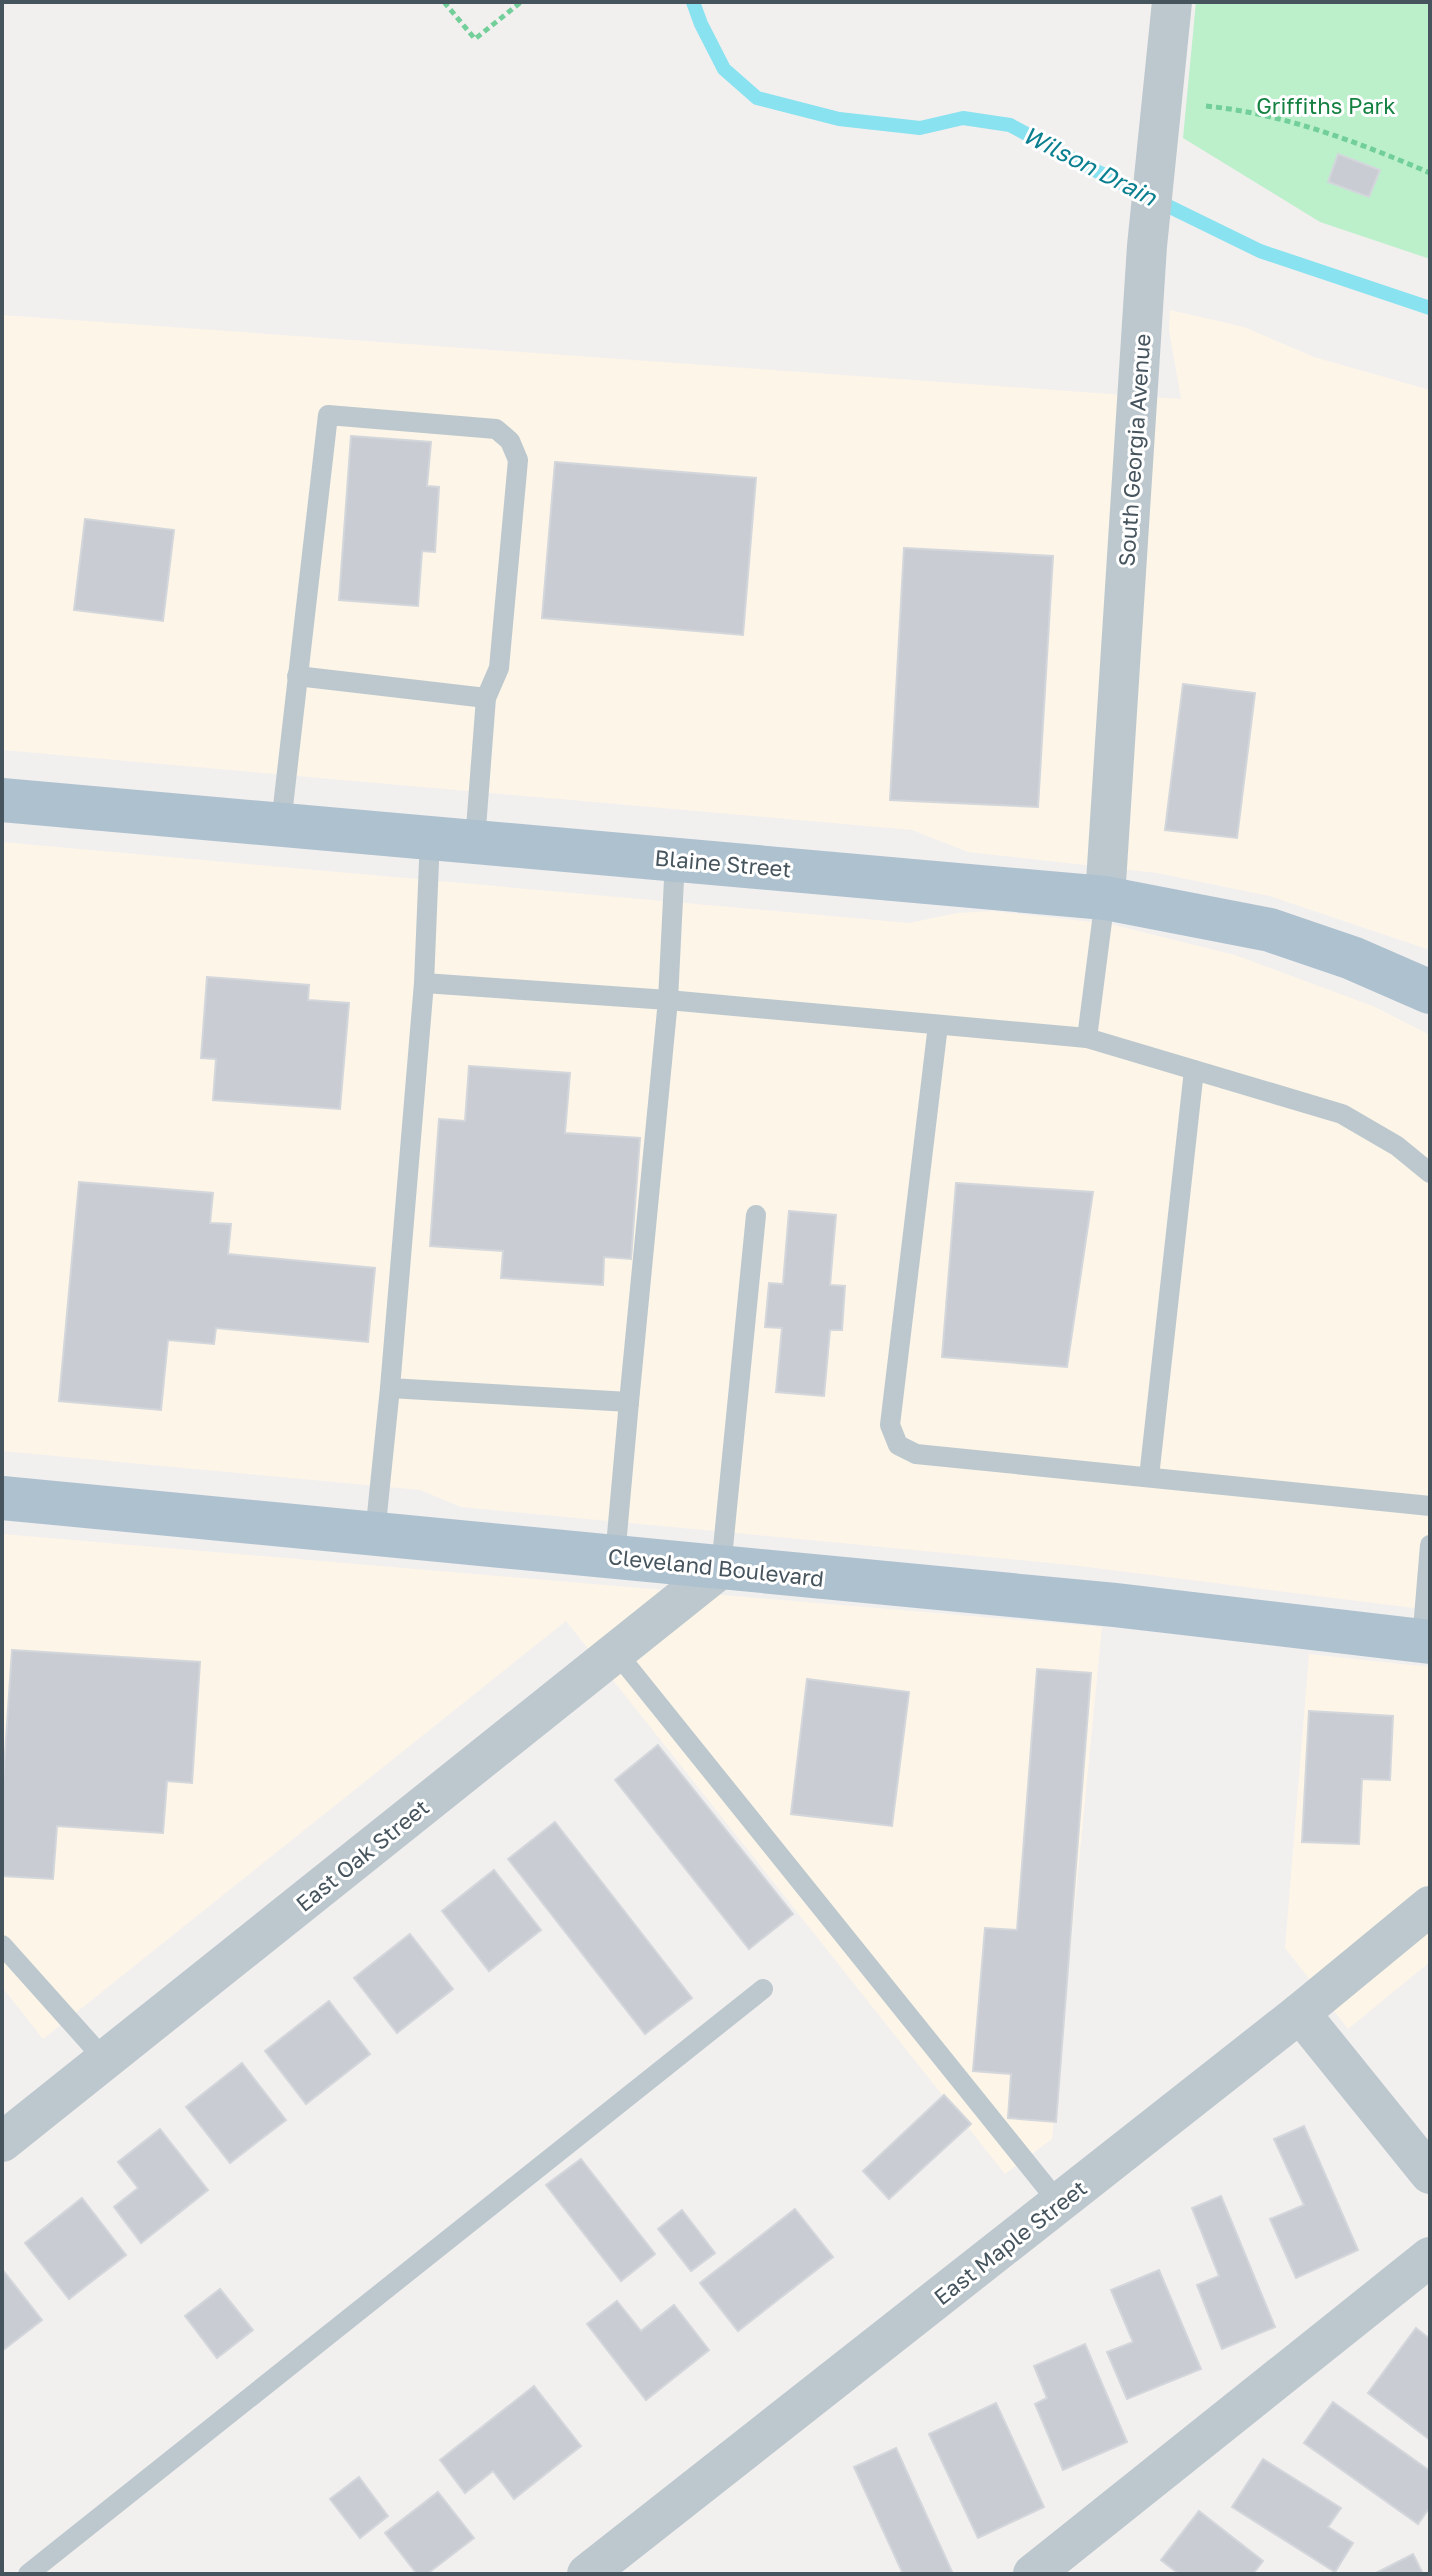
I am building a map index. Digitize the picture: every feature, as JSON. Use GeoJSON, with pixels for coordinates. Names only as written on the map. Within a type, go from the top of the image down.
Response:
{"type":"FeatureCollection","features":[{"type":"Feature","properties":{"kind":"main road","name":"Blaine Street"},"geometry":{"type":"LineString","coordinates":[[2,800],[1105,898],[1270,930],[1352,958],[1430,992]]}},
{"type":"Feature","properties":{"kind":"main road","name":"Cleveland Boulevard"},"geometry":{"type":"LineString","coordinates":[[2,1498],[1115,1605],[1426,1642]]}},
{"type":"Feature","properties":{"kind":"street","name":"South Georgia Avenue"},"geometry":{"type":"LineString","coordinates":[[1105,898],[1147,246],[1172,2]]}},
{"type":"Feature","properties":{"kind":"street","name":"East Oak Street"},"geometry":{"type":"LineString","coordinates":[[2,2142],[721,1568]]}},
{"type":"Feature","properties":{"kind":"street","name":"East Maple Street"},"geometry":{"type":"LineString","coordinates":[[587,2574],[1300,2013],[1430,1906]]}},
{"type":"Feature","properties":{"kind":"street"},"geometry":{"type":"LineString","coordinates":[[1300,2013],[1430,2174]]}},
{"type":"Feature","properties":{"kind":"street"},"geometry":{"type":"LineString","coordinates":[[1033,2574],[1430,2257]]}},
{"type":"Feature","properties":{"kind":"lane"},"geometry":{"type":"LineString","coordinates":[[281,824],[328,415],[496,429],[510,441],[518,460],[499,668],[486,698],[475,841]]}},
{"type":"Feature","properties":{"kind":"lane"},"geometry":{"type":"LineString","coordinates":[[297,676],[486,698]]}},
{"type":"Feature","properties":{"kind":"lane"},"geometry":{"type":"LineString","coordinates":[[375,1534],[424,983],[430,837]]}},
{"type":"Feature","properties":{"kind":"lane"},"geometry":{"type":"LineString","coordinates":[[615,1557],[668,1000],[675,859]]}},
{"type":"Feature","properties":{"kind":"lane"},"geometry":{"type":"LineString","coordinates":[[1087,1038],[1105,898]]}},
{"type":"Feature","properties":{"kind":"lane"},"geometry":{"type":"LineString","coordinates":[[424,983],[668,1000],[1087,1038],[1342,1114],[1397,1146],[1430,1173]]}},
{"type":"Feature","properties":{"kind":"lane"},"geometry":{"type":"LineString","coordinates":[[938,1025],[890,1425],[898,1445],[916,1454],[1430,1506]]}},
{"type":"Feature","properties":{"kind":"lane"},"geometry":{"type":"LineString","coordinates":[[1149,1477],[1194,1070]]}},
{"type":"Feature","properties":{"kind":"lane"},"geometry":{"type":"LineString","coordinates":[[721,1568],[756,1215]]}},
{"type":"Feature","properties":{"kind":"lane"},"geometry":{"type":"LineString","coordinates":[[390,1388],[629,1402]]}},
{"type":"Feature","properties":{"kind":"lane"},"geometry":{"type":"LineString","coordinates":[[1426,1642],[1430,1545]]}},
{"type":"Feature","properties":{"kind":"lane"},"geometry":{"type":"LineString","coordinates":[[616,1652],[1059,2203]]}},
{"type":"Feature","properties":{"kind":"lane"},"geometry":{"type":"LineString","coordinates":[[2,1945],[105,2060]]}},
{"type":"Feature","properties":{"kind":"lane"},"geometry":{"type":"LineString","coordinates":[[28,2574],[763,1989]]}},
{"type":"Feature","properties":{"kind":"path"},"geometry":{"type":"LineString","coordinates":[[444,2],[475,39],[521,2]]}},
{"type":"Feature","properties":{"kind":"path"},"geometry":{"type":"LineString","coordinates":[[1204,106],[1298,123],[1384,153],[1430,173]]}},
{"type":"Feature","properties":{"kind":"shaded area"},"geometry":{"type":"Polygon","coordinates":[[[1170,310],[1244,327],[1314,357],[1430,390],[1430,950],[1269,896],[1157,873],[968,852],[912,830],[2,750],[2,315],[1181,399],[1169,330],[1170,310]]]}},
{"type":"Feature","properties":{"kind":"shaded area"},"geometry":{"type":"Polygon","coordinates":[[[2,842],[909,923],[957,913],[993,911],[1110,924],[1235,955],[1373,1006],[1430,1035],[1430,1610],[1071,1565],[461,1507],[420,1490],[2,1451],[2,842]]]}},
{"type":"Feature","properties":{"kind":"shaded area"},"geometry":{"type":"Polygon","coordinates":[[[2,1534],[1102,1627],[1052,2139],[1005,2174],[566,1621],[43,2039],[2,1987],[2,1534]]]}},
{"type":"Feature","properties":{"kind":"shaded area"},"geometry":{"type":"Polygon","coordinates":[[[1309,1654],[1430,1667],[1430,1962],[1348,2029],[1285,1948],[1309,1654]]]}},
{"type":"Feature","properties":{"kind":"green space","name":"Griffiths Park"},"geometry":{"type":"Polygon","coordinates":[[[1196,2],[1430,2],[1430,259],[1320,222],[1183,138],[1196,2]]]}},
{"type":"Feature","properties":{"kind":"building"},"geometry":{"type":"Polygon","coordinates":[[[1338,154],[1380,170],[1369,197],[1328,182],[1338,154]]]}},
{"type":"Feature","properties":{"kind":"building"},"geometry":{"type":"Polygon","coordinates":[[[351,436],[431,442],[427,486],[439,487],[435,552],[422,551],[418,606],[339,600],[351,436]]]}},
{"type":"Feature","properties":{"kind":"building"},"geometry":{"type":"Polygon","coordinates":[[[555,462],[756,478],[743,635],[542,618],[555,462]]]}},
{"type":"Feature","properties":{"kind":"building"},"geometry":{"type":"Polygon","coordinates":[[[85,519],[174,530],[163,621],[74,610],[85,519]]]}},
{"type":"Feature","properties":{"kind":"building"},"geometry":{"type":"Polygon","coordinates":[[[904,548],[1053,556],[1038,807],[890,800],[904,548]]]}},
{"type":"Feature","properties":{"kind":"building"},"geometry":{"type":"Polygon","coordinates":[[[1183,684],[1255,693],[1237,838],[1165,830],[1183,684]]]}},
{"type":"Feature","properties":{"kind":"building"},"geometry":{"type":"Polygon","coordinates":[[[207,977],[309,985],[308,1000],[349,1003],[340,1109],[213,1100],[216,1059],[201,1058],[207,977]]]}},
{"type":"Feature","properties":{"kind":"building"},"geometry":{"type":"Polygon","coordinates":[[[469,1066],[570,1073],[565,1133],[640,1138],[631,1259],[604,1257],[603,1285],[501,1278],[503,1251],[430,1246],[439,1119],[465,1121],[469,1066]]]}},
{"type":"Feature","properties":{"kind":"building"},"geometry":{"type":"Polygon","coordinates":[[[79,1182],[213,1193],[210,1223],[231,1224],[228,1254],[375,1268],[368,1342],[216,1328],[214,1344],[168,1340],[161,1410],[59,1401],[79,1182]]]}},
{"type":"Feature","properties":{"kind":"building"},"geometry":{"type":"Polygon","coordinates":[[[956,1183],[1093,1192],[1067,1367],[942,1357],[956,1183]]]}},
{"type":"Feature","properties":{"kind":"building"},"geometry":{"type":"Polygon","coordinates":[[[789,1211],[836,1215],[830,1285],[845,1286],[842,1330],[830,1330],[824,1396],[776,1392],[782,1328],[765,1327],[769,1283],[783,1284],[789,1211]]]}},
{"type":"Feature","properties":{"kind":"building"},"geometry":{"type":"Polygon","coordinates":[[[12,1650],[200,1662],[192,1783],[167,1781],[163,1833],[57,1826],[53,1879],[2,1876],[2,1798],[12,1650]]]}},
{"type":"Feature","properties":{"kind":"building"},"geometry":{"type":"Polygon","coordinates":[[[1037,1669],[1091,1673],[1056,2122],[1008,2118],[1011,2074],[973,2071],[985,1928],[1017,1930],[1037,1669]]]}},
{"type":"Feature","properties":{"kind":"building"},"geometry":{"type":"Polygon","coordinates":[[[807,1679],[909,1692],[892,1826],[791,1814],[807,1679]]]}},
{"type":"Feature","properties":{"kind":"building"},"geometry":{"type":"Polygon","coordinates":[[[1309,1711],[1393,1716],[1390,1780],[1362,1779],[1359,1844],[1302,1842],[1309,1711]]]}},
{"type":"Feature","properties":{"kind":"building"},"geometry":{"type":"Polygon","coordinates":[[[658,1745],[793,1914],[749,1949],[615,1780],[658,1745]]]}},
{"type":"Feature","properties":{"kind":"building"},"geometry":{"type":"Polygon","coordinates":[[[555,1822],[692,1998],[645,2034],[508,1859],[555,1822]]]}},
{"type":"Feature","properties":{"kind":"building"},"geometry":{"type":"Polygon","coordinates":[[[494,1870],[541,1930],[489,1971],[442,1911],[494,1870]]]}},
{"type":"Feature","properties":{"kind":"building"},"geometry":{"type":"Polygon","coordinates":[[[410,1934],[453,1989],[397,2033],[354,1978],[410,1934]]]}},
{"type":"Feature","properties":{"kind":"building"},"geometry":{"type":"Polygon","coordinates":[[[329,2001],[370,2054],[306,2104],[265,2051],[329,2001]]]}},
{"type":"Feature","properties":{"kind":"building"},"geometry":{"type":"Polygon","coordinates":[[[242,2063],[286,2120],[230,2163],[186,2107],[242,2063]]]}},
{"type":"Feature","properties":{"kind":"building"},"geometry":{"type":"Polygon","coordinates":[[[944,2095],[971,2124],[889,2199],[863,2171],[944,2095]]]}},
{"type":"Feature","properties":{"kind":"building"},"geometry":{"type":"Polygon","coordinates":[[[1304,2126],[1358,2250],[1296,2278],[1270,2219],[1304,2205],[1274,2139],[1304,2126]]]}},
{"type":"Feature","properties":{"kind":"building"},"geometry":{"type":"Polygon","coordinates":[[[160,2129],[208,2190],[141,2243],[114,2207],[138,2188],[118,2162],[160,2129]]]}},
{"type":"Feature","properties":{"kind":"building"},"geometry":{"type":"Polygon","coordinates":[[[581,2159],[655,2254],[621,2281],[546,2185],[581,2159]]]}},
{"type":"Feature","properties":{"kind":"building"},"geometry":{"type":"Polygon","coordinates":[[[1221,2196],[1275,2327],[1222,2349],[1197,2285],[1219,2276],[1192,2208],[1221,2196]]]}},
{"type":"Feature","properties":{"kind":"building"},"geometry":{"type":"Polygon","coordinates":[[[82,2198],[126,2255],[69,2299],[25,2243],[82,2198]]]}},
{"type":"Feature","properties":{"kind":"building"},"geometry":{"type":"Polygon","coordinates":[[[795,2209],[833,2257],[738,2331],[700,2283],[795,2209]]]}},
{"type":"Feature","properties":{"kind":"building"},"geometry":{"type":"Polygon","coordinates":[[[682,2210],[715,2253],[691,2271],[658,2229],[682,2210]]]}},
{"type":"Feature","properties":{"kind":"building"},"geometry":{"type":"Polygon","coordinates":[[[2,2269],[42,2320],[2,2351],[2,2269]]]}},
{"type":"Feature","properties":{"kind":"building"},"geometry":{"type":"Polygon","coordinates":[[[1159,2270],[1201,2369],[1127,2399],[1107,2352],[1133,2342],[1111,2290],[1159,2270]]]}},
{"type":"Feature","properties":{"kind":"building"},"geometry":{"type":"Polygon","coordinates":[[[220,2289],[253,2330],[217,2358],[185,2316],[220,2289]]]}},
{"type":"Feature","properties":{"kind":"building"},"geometry":{"type":"Polygon","coordinates":[[[617,2301],[641,2331],[674,2305],[709,2350],[646,2400],[587,2324],[617,2301]]]}},
{"type":"Feature","properties":{"kind":"building"},"geometry":{"type":"Polygon","coordinates":[[[1416,2328],[1430,2339],[1430,2440],[1368,2393],[1416,2328]]]}},
{"type":"Feature","properties":{"kind":"building"},"geometry":{"type":"Polygon","coordinates":[[[1085,2344],[1127,2442],[1063,2470],[1035,2404],[1047,2398],[1034,2366],[1085,2344]]]}},
{"type":"Feature","properties":{"kind":"building"},"geometry":{"type":"Polygon","coordinates":[[[534,2386],[581,2446],[514,2499],[493,2471],[465,2493],[440,2460],[534,2386]]]}},
{"type":"Feature","properties":{"kind":"building"},"geometry":{"type":"Polygon","coordinates":[[[1333,2402],[1430,2471],[1430,2507],[1418,2524],[1304,2443],[1333,2402]]]}},
{"type":"Feature","properties":{"kind":"building"},"geometry":{"type":"Polygon","coordinates":[[[996,2403],[1044,2507],[978,2538],[929,2434],[996,2403]]]}},
{"type":"Feature","properties":{"kind":"building"},"geometry":{"type":"Polygon","coordinates":[[[896,2448],[953,2574],[903,2574],[854,2467],[896,2448]]]}},
{"type":"Feature","properties":{"kind":"building"},"geometry":{"type":"Polygon","coordinates":[[[1263,2459],[1341,2508],[1328,2527],[1353,2543],[1335,2572],[1232,2507],[1263,2459]]]}},
{"type":"Feature","properties":{"kind":"building"},"geometry":{"type":"Polygon","coordinates":[[[359,2477],[388,2516],[360,2538],[330,2499],[359,2477]]]}},
{"type":"Feature","properties":{"kind":"building"},"geometry":{"type":"Polygon","coordinates":[[[438,2492],[474,2538],[427,2574],[417,2574],[385,2533],[438,2492]]]}},
{"type":"Feature","properties":{"kind":"building"},"geometry":{"type":"Polygon","coordinates":[[[1199,2511],[1263,2561],[1253,2574],[1179,2574],[1161,2560],[1199,2511]]]}},
{"type":"Feature","properties":{"kind":"building"},"geometry":{"type":"Polygon","coordinates":[[[1413,2554],[1423,2574],[1374,2574],[1413,2554]]]}},
{"type":"Feature","properties":{"kind":"waterway","name":"Wilson Drain"},"geometry":{"type":"LineString","coordinates":[[693,2],[724,69],[757,98],[839,119],[920,128],[963,118],[1010,125],[1076,161],[1260,251],[1430,308]]}}]}
